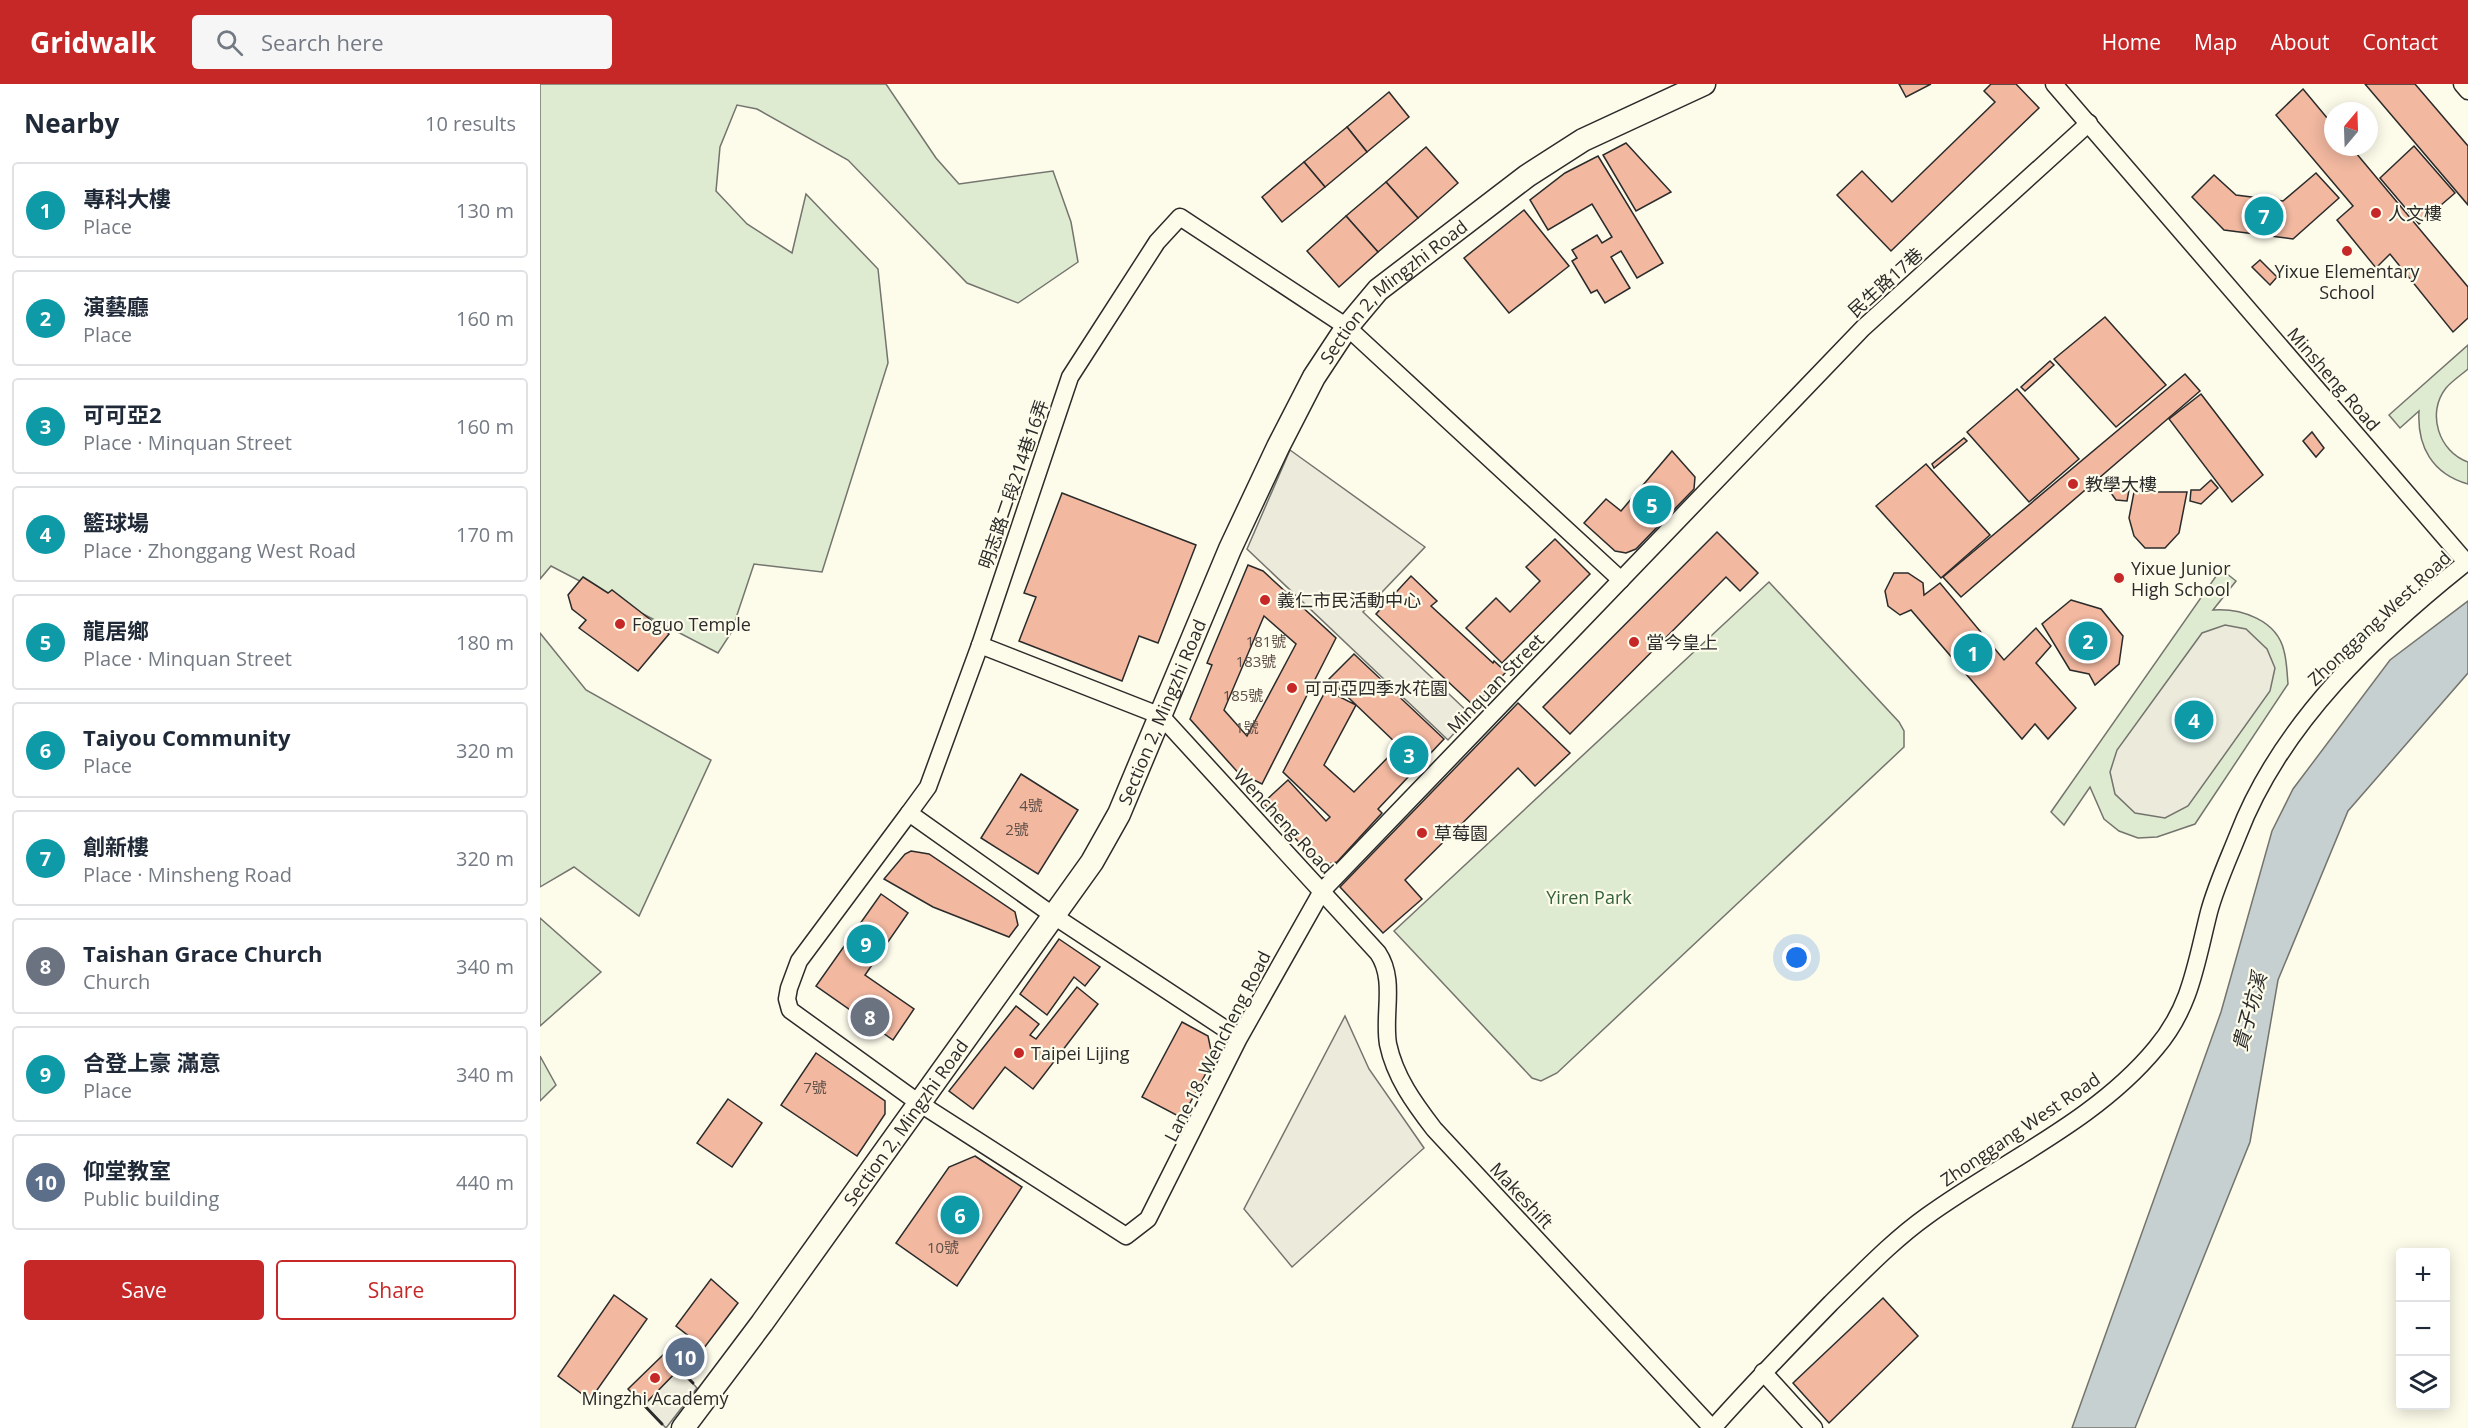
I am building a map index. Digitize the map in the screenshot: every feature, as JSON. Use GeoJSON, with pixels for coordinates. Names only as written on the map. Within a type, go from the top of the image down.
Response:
{"type":"FeatureCollection","features":[{"type":"Feature","properties":{"kind":"main road","name":"Section 2, Mingzhi Road"},"geometry":{"type":"LineString","coordinates":[[682,1428],[762,1323],[1092,862],[1119,814],[1230,549],[1278,447],[1314,377],[1347,327],[1378,290],[1527,176],[1584,140],[1704,84]]}},
{"type":"Feature","properties":{"kind":"street","name":"Minsheng Road"},"geometry":{"type":"LineString","coordinates":[[2055,84],[2467,562]]}},
{"type":"Feature","properties":{"kind":"street"},"geometry":{"type":"LineString","coordinates":[[2462,84],[2468,91]]}},
{"type":"Feature","properties":{"kind":"street","name":"民生路17巷"},"geometry":{"type":"LineString","coordinates":[[1716,480],[1863,328],[2089,123]]}},
{"type":"Feature","properties":{"kind":"street","name":"明志路二段214巷16弄"},"geometry":{"type":"LineString","coordinates":[[1148,1219],[1126,1236],[919,1103],[790,1010],[787,999],[800,961],[928,787],[980,645],[1070,377],[1157,242],[1180,217],[1347,327]]}},
{"type":"Feature","properties":{"kind":"street"},"geometry":{"type":"LineString","coordinates":[[1347,327],[1621,580]]}},
{"type":"Feature","properties":{"kind":"street","name":"Minquan Street"},"geometry":{"type":"LineString","coordinates":[[1322,891],[1716,480]]}},
{"type":"Feature","properties":{"kind":"street","name":"Zhonggang West Road"},"geometry":{"type":"LineString","coordinates":[[1713,1428],[1763,1372],[1876,1258],[1925,1217],[2072,1122],[2110,1094],[2155,1050],[2174,1025],[2189,994],[2210,909],[2240,830],[2274,765],[2325,693],[2394,625],[2467,562]]}},
{"type":"Feature","properties":{"kind":"street"},"geometry":{"type":"LineString","coordinates":[[980,645],[1161,716]]}},
{"type":"Feature","properties":{"kind":"street","name":"Wencheng Road"},"geometry":{"type":"LineString","coordinates":[[1161,716],[1378,953]]}},
{"type":"Feature","properties":{"kind":"street"},"geometry":{"type":"LineString","coordinates":[[909,813],[1054,916],[1239,1038]]}},
{"type":"Feature","properties":{"kind":"street","name":"Lane 18, Wencheng Road"},"geometry":{"type":"LineString","coordinates":[[1148,1219],[1239,1038],[1322,891]]}},
{"type":"Feature","properties":{"kind":"street","name":"Makeshift"},"geometry":{"type":"LineString","coordinates":[[1378,953],[1385,964],[1388,976],[1388,1042],[1394,1068],[1410,1098],[1434,1129],[1713,1428]]}},
{"type":"Feature","properties":{"kind":"street"},"geometry":{"type":"LineString","coordinates":[[1763,1372],[1814,1428]]}},
{"type":"Feature","properties":{"kind":"green space"},"geometry":{"type":"Polygon","coordinates":[[[540,84],[886,84],[936,158],[959,184],[1053,171],[1071,222],[1078,262],[1018,303],[967,283],[848,160],[757,109],[737,105],[720,147],[716,191],[747,224],[792,253],[806,194],[878,269],[888,363],[822,572],[754,564],[731,633],[718,653],[551,566],[540,579],[540,84]]]}},
{"type":"Feature","properties":{"kind":"green space"},"geometry":{"type":"Polygon","coordinates":[[[2468,345],[2468,369],[2446,388],[2440,398],[2437,420],[2443,441],[2458,457],[2468,462],[2468,484],[2445,473],[2429,457],[2421,436],[2419,411],[2400,428],[2389,415],[2468,345]]]}},
{"type":"Feature","properties":{"kind":"green space"},"geometry":{"type":"Polygon","coordinates":[[[2221,569],[2236,581],[2213,610],[2246,614],[2266,624],[2274,631],[2284,651],[2288,684],[2195,824],[2157,837],[2138,838],[2119,831],[2104,819],[2090,787],[2064,825],[2051,812],[2221,569]]]}},
{"type":"Feature","properties":{"kind":"green space","name":"Yiren Park"},"geometry":{"type":"Polygon","coordinates":[[[1769,582],[1899,722],[1904,731],[1904,747],[1557,1073],[1541,1081],[1532,1078],[1394,931],[1769,582]]]}},
{"type":"Feature","properties":{"kind":"green space"},"geometry":{"type":"Polygon","coordinates":[[[540,633],[586,690],[711,760],[639,916],[574,867],[540,887],[540,633]]]}},
{"type":"Feature","properties":{"kind":"green space"},"geometry":{"type":"Polygon","coordinates":[[[540,918],[601,972],[540,1026],[540,918]]]}},
{"type":"Feature","properties":{"kind":"green space"},"geometry":{"type":"Polygon","coordinates":[[[540,1056],[556,1085],[540,1101],[540,1056]]]}},
{"type":"Feature","properties":{"kind":"shaded area"},"geometry":{"type":"Polygon","coordinates":[[[1290,450],[1425,547],[1363,612],[1471,715],[1448,740],[1247,549],[1290,450]]]}},
{"type":"Feature","properties":{"kind":"shaded area"},"geometry":{"type":"Polygon","coordinates":[[[2225,625],[2246,629],[2267,649],[2275,668],[2270,691],[2188,806],[2165,818],[2135,813],[2115,794],[2110,772],[2117,750],[2202,633],[2225,625]]]}},
{"type":"Feature","properties":{"kind":"shaded area"},"geometry":{"type":"Polygon","coordinates":[[[1345,1016],[1369,1069],[1424,1148],[1292,1267],[1244,1209],[1345,1016]]]}},
{"type":"Feature","properties":{"kind":"shaded area"},"geometry":{"type":"Polygon","coordinates":[[[679,1369],[697,1388],[666,1428],[644,1405],[679,1369]]]}},
{"type":"Feature","properties":{"kind":"water","name":"貴子坑溪"},"geometry":{"type":"Polygon","coordinates":[[[2468,601],[2468,673],[2348,811],[2278,980],[2250,1142],[2135,1428],[2072,1428],[2221,1012],[2272,831],[2293,789],[2390,660],[2468,601]]]}},
{"type":"Feature","properties":{"kind":"building"},"geometry":{"type":"Polygon","coordinates":[[[1899,84],[1931,84],[1906,97],[1899,84]]]}},
{"type":"Feature","properties":{"kind":"building"},"geometry":{"type":"Polygon","coordinates":[[[1991,84],[2016,84],[2039,108],[1891,251],[1837,195],[1862,171],[1892,202],[1995,102],[1984,91],[1991,84]]]}},
{"type":"Feature","properties":{"kind":"building"},"geometry":{"type":"Polygon","coordinates":[[[2365,84],[2415,84],[2468,146],[2468,205],[2365,84]]]}},
{"type":"Feature","properties":{"kind":"building","name":"人文樓"},"geometry":{"type":"Polygon","coordinates":[[[2303,89],[2324,114],[2324,156],[2359,156],[2468,287],[2468,318],[2453,332],[2390,254],[2376,268],[2337,220],[2353,206],[2276,115],[2303,89]]]}},
{"type":"Feature","properties":{"kind":"building"},"geometry":{"type":"Polygon","coordinates":[[[1389,92],[1409,117],[1367,152],[1347,127],[1389,92]]]}},
{"type":"Feature","properties":{"kind":"building"},"geometry":{"type":"Polygon","coordinates":[[[1347,127],[1367,152],[1325,187],[1304,162],[1347,127]]]}},
{"type":"Feature","properties":{"kind":"building"},"geometry":{"type":"Polygon","coordinates":[[[1626,143],[1671,192],[1636,211],[1603,155],[1626,143]]]}},
{"type":"Feature","properties":{"kind":"building"},"geometry":{"type":"Polygon","coordinates":[[[2414,146],[2455,193],[2419,224],[2380,178],[2414,146]]]}},
{"type":"Feature","properties":{"kind":"building"},"geometry":{"type":"Polygon","coordinates":[[[1426,147],[1458,183],[1418,218],[1386,182],[1426,147]]]}},
{"type":"Feature","properties":{"kind":"building"},"geometry":{"type":"Polygon","coordinates":[[[1598,156],[1663,263],[1637,278],[1621,251],[1611,257],[1630,288],[1605,303],[1597,290],[1591,293],[1572,261],[1577,258],[1572,250],[1597,235],[1602,243],[1612,237],[1592,204],[1548,230],[1530,200],[1565,173],[1598,156]]]}},
{"type":"Feature","properties":{"kind":"building"},"geometry":{"type":"Polygon","coordinates":[[[1304,162],[1325,187],[1282,222],[1262,197],[1304,162]]]}},
{"type":"Feature","properties":{"kind":"building"},"geometry":{"type":"Polygon","coordinates":[[[2316,173],[2339,198],[2293,239],[2224,230],[2192,197],[2214,175],[2236,195],[2283,201],[2316,173]]]}},
{"type":"Feature","properties":{"kind":"building"},"geometry":{"type":"Polygon","coordinates":[[[1386,182],[1418,218],[1378,252],[1346,216],[1386,182]]]}},
{"type":"Feature","properties":{"kind":"building"},"geometry":{"type":"Polygon","coordinates":[[[1524,210],[1569,266],[1509,313],[1464,258],[1524,210]]]}},
{"type":"Feature","properties":{"kind":"building"},"geometry":{"type":"Polygon","coordinates":[[[1346,216],[1378,252],[1339,287],[1307,251],[1346,216]]]}},
{"type":"Feature","properties":{"kind":"building"},"geometry":{"type":"Polygon","coordinates":[[[2260,260],[2277,277],[2270,285],[2252,267],[2260,260]]]}},
{"type":"Feature","properties":{"kind":"building"},"geometry":{"type":"Polygon","coordinates":[[[2105,317],[2166,385],[2116,427],[2054,359],[2105,317]]]}},
{"type":"Feature","properties":{"kind":"building"},"geometry":{"type":"Polygon","coordinates":[[[2050,361],[2054,365],[2025,391],[2021,387],[2050,361]]]}},
{"type":"Feature","properties":{"kind":"building","name":"教學大樓"},"geometry":{"type":"Polygon","coordinates":[[[2185,374],[2200,391],[1961,597],[1943,577],[2185,374]]]}},
{"type":"Feature","properties":{"kind":"building"},"geometry":{"type":"Polygon","coordinates":[[[2017,389],[2079,459],[2029,502],[1967,432],[2017,389]]]}},
{"type":"Feature","properties":{"kind":"building"},"geometry":{"type":"Polygon","coordinates":[[[2201,394],[2263,475],[2232,502],[2169,419],[2201,394]]]}},
{"type":"Feature","properties":{"kind":"building"},"geometry":{"type":"Polygon","coordinates":[[[2312,432],[2324,448],[2316,457],[2303,441],[2312,432]]]}},
{"type":"Feature","properties":{"kind":"building"},"geometry":{"type":"Polygon","coordinates":[[[1964,438],[1967,441],[1934,468],[1932,464],[1964,438]]]}},
{"type":"Feature","properties":{"kind":"building"},"geometry":{"type":"Polygon","coordinates":[[[1672,451],[1695,477],[1694,489],[1636,549],[1626,553],[1615,551],[1584,523],[1606,499],[1621,511],[1672,451]]]}},
{"type":"Feature","properties":{"kind":"building"},"geometry":{"type":"Polygon","coordinates":[[[1926,464],[1990,535],[1941,578],[1876,506],[1926,464]]]}},
{"type":"Feature","properties":{"kind":"building"},"geometry":{"type":"Polygon","coordinates":[[[2111,476],[2122,489],[2129,490],[2127,501],[2116,500],[2103,482],[2111,476]]]}},
{"type":"Feature","properties":{"kind":"building"},"geometry":{"type":"Polygon","coordinates":[[[2211,480],[2218,488],[2201,504],[2190,501],[2191,490],[2200,490],[2211,480]]]}},
{"type":"Feature","properties":{"kind":"building"},"geometry":{"type":"Polygon","coordinates":[[[2134,492],[2187,492],[2179,533],[2165,548],[2145,548],[2134,536],[2129,518],[2134,492]]]}},
{"type":"Feature","properties":{"kind":"building"},"geometry":{"type":"Polygon","coordinates":[[[1062,493],[1196,545],[1158,643],[1139,636],[1122,681],[1019,641],[1036,597],[1024,593],[1062,493]]]}},
{"type":"Feature","properties":{"kind":"building","name":"當今皇上"},"geometry":{"type":"Polygon","coordinates":[[[1717,532],[1758,573],[1740,591],[1726,577],[1570,734],[1543,707],[1717,532]]]}},
{"type":"Feature","properties":{"kind":"building"},"geometry":{"type":"Polygon","coordinates":[[[1555,539],[1590,574],[1502,663],[1466,628],[1496,598],[1510,612],[1540,581],[1526,567],[1555,539]]]}},
{"type":"Feature","properties":{"kind":"building","name":"可可亞四季水花園"},"geometry":{"type":"Polygon","coordinates":[[[1248,565],[1263,571],[1336,638],[1262,784],[1244,775],[1242,777],[1190,719],[1212,665],[1207,663],[1248,565]],[[1264,616],[1224,710],[1247,736],[1296,644],[1264,616]]]}},
{"type":"Feature","properties":{"kind":"building"},"geometry":{"type":"Polygon","coordinates":[[[1894,573],[1908,573],[1923,583],[1924,595],[1940,583],[2004,660],[2036,628],[2051,646],[2036,663],[2076,708],[2048,739],[2035,724],[2022,739],[1911,610],[1900,615],[1888,606],[1885,591],[1894,573]]]}},
{"type":"Feature","properties":{"kind":"building"},"geometry":{"type":"Polygon","coordinates":[[[1411,576],[1437,601],[1431,606],[1493,663],[1494,661],[1506,672],[1474,706],[1376,614],[1411,576]]]}},
{"type":"Feature","properties":{"kind":"building","name":"Foguo Temple"},"geometry":{"type":"Polygon","coordinates":[[[583,577],[608,593],[612,590],[669,634],[638,671],[579,628],[586,620],[572,609],[568,595],[583,577]]]}},
{"type":"Feature","properties":{"kind":"building"},"geometry":{"type":"Polygon","coordinates":[[[2071,600],[2101,609],[2123,636],[2119,664],[2095,685],[2089,674],[2070,670],[2042,624],[2071,600]]]}},
{"type":"Feature","properties":{"kind":"building"},"geometry":{"type":"Polygon","coordinates":[[[1354,654],[1444,739],[1378,809],[1382,813],[1337,862],[1324,865],[1315,860],[1263,803],[1288,780],[1326,821],[1330,817],[1283,772],[1326,690],[1356,705],[1324,765],[1354,792],[1399,746],[1329,679],[1354,654]]]}},
{"type":"Feature","properties":{"kind":"building","name":"草莓園"},"geometry":{"type":"Polygon","coordinates":[[[1518,703],[1570,753],[1535,786],[1518,768],[1405,880],[1422,899],[1383,933],[1340,887],[1518,703]]]}},
{"type":"Feature","properties":{"kind":"building"},"geometry":{"type":"Polygon","coordinates":[[[1021,774],[1078,810],[1038,874],[981,838],[1021,774]]]}},
{"type":"Feature","properties":{"kind":"building"},"geometry":{"type":"Polygon","coordinates":[[[911,851],[929,854],[1015,912],[1018,925],[1009,937],[933,907],[884,879],[905,854],[911,851]]]}},
{"type":"Feature","properties":{"kind":"building"},"geometry":{"type":"Polygon","coordinates":[[[881,894],[908,913],[865,975],[914,1009],[893,1040],[816,986],[881,894]]]}},
{"type":"Feature","properties":{"kind":"building"},"geometry":{"type":"Polygon","coordinates":[[[1059,939],[1100,967],[1085,986],[1074,977],[1047,1015],[1020,994],[1059,939]]]}},
{"type":"Feature","properties":{"kind":"building","name":"Taipei Lijing"},"geometry":{"type":"Polygon","coordinates":[[[1077,987],[1098,1004],[1033,1089],[1005,1067],[973,1109],[949,1091],[1016,1006],[1039,1024],[1030,1035],[1036,1039],[1077,987]]]}},
{"type":"Feature","properties":{"kind":"building"},"geometry":{"type":"Polygon","coordinates":[[[1182,1022],[1208,1036],[1213,1060],[1182,1118],[1142,1097],[1182,1022]]]}},
{"type":"Feature","properties":{"kind":"building"},"geometry":{"type":"Polygon","coordinates":[[[816,1053],[885,1101],[885,1114],[857,1156],[781,1105],[816,1053]]]}},
{"type":"Feature","properties":{"kind":"building"},"geometry":{"type":"Polygon","coordinates":[[[728,1099],[762,1123],[732,1167],[697,1143],[728,1099]]]}},
{"type":"Feature","properties":{"kind":"building"},"geometry":{"type":"Polygon","coordinates":[[[975,1156],[1022,1187],[957,1286],[896,1243],[949,1167],[975,1156]]]}},
{"type":"Feature","properties":{"kind":"building"},"geometry":{"type":"Polygon","coordinates":[[[711,1279],[738,1303],[704,1348],[676,1326],[711,1279]]]}},
{"type":"Feature","properties":{"kind":"building"},"geometry":{"type":"Polygon","coordinates":[[[614,1295],[647,1319],[590,1400],[558,1376],[614,1295]]]}},
{"type":"Feature","properties":{"kind":"building"},"geometry":{"type":"Polygon","coordinates":[[[1883,1298],[1918,1336],[1829,1423],[1793,1383],[1883,1298]]]}},
{"type":"Feature","properties":{"kind":"building"},"geometry":{"type":"Polygon","coordinates":[[[680,1338],[704,1363],[691,1377],[667,1352],[680,1338]]]}},
{"type":"Feature","properties":{"kind":"building","name":"Mingzhi Academy"},"geometry":{"type":"Polygon","coordinates":[[[664,1354],[679,1369],[644,1405],[628,1389],[664,1354]]]}},
{"type":"Feature","properties":{"kind":"wall"},"geometry":{"type":"LineString","coordinates":[[677,1367],[693,1383]]}},
{"type":"Feature","properties":{"kind":"wall"},"geometry":{"type":"LineString","coordinates":[[641,1402],[662,1424]]}},
{"type":"Feature","properties":{"kind":"place","name":"人文樓"},"geometry":{"type":"Point","coordinates":[2376,213]}},
{"type":"Feature","properties":{"kind":"place","name":"創新樓"},"geometry":{"type":"Point","coordinates":[2264,216]}},
{"type":"Feature","properties":{"kind":"place","name":"Yixue Elementary School"},"geometry":{"type":"Point","coordinates":[2347,251]}},
{"type":"Feature","properties":{"kind":"place","name":"教學大樓"},"geometry":{"type":"Point","coordinates":[2073,484]}},
{"type":"Feature","properties":{"kind":"place","name":"龍居鄉"},"geometry":{"type":"Point","coordinates":[1652,505]}},
{"type":"Feature","properties":{"kind":"place","name":"Yixue Junior High School"},"geometry":{"type":"Point","coordinates":[2119,578]}},
{"type":"Feature","properties":{"kind":"place","name":"義仁市民活動中心"},"geometry":{"type":"Point","coordinates":[1265,600]}},
{"type":"Feature","properties":{"kind":"place","name":"Foguo Temple"},"geometry":{"type":"Point","coordinates":[620,624]}},
{"type":"Feature","properties":{"kind":"place","name":"演藝廳"},"geometry":{"type":"Point","coordinates":[2088,641]}},
{"type":"Feature","properties":{"kind":"place","name":"當今皇上"},"geometry":{"type":"Point","coordinates":[1634,642]}},
{"type":"Feature","properties":{"kind":"place","name":"專科大樓"},"geometry":{"type":"Point","coordinates":[1973,653]}},
{"type":"Feature","properties":{"kind":"place","name":"可可亞四季水花園"},"geometry":{"type":"Point","coordinates":[1292,688]}},
{"type":"Feature","properties":{"kind":"place","name":"籃球場"},"geometry":{"type":"Point","coordinates":[2194,720]}},
{"type":"Feature","properties":{"kind":"place","name":"可可亞2"},"geometry":{"type":"Point","coordinates":[1409,755]}},
{"type":"Feature","properties":{"kind":"place","name":"草莓園"},"geometry":{"type":"Point","coordinates":[1422,833]}},
{"type":"Feature","properties":{"kind":"place","name":"合登上豪 滿意"},"geometry":{"type":"Point","coordinates":[866,944]}},
{"type":"Feature","properties":{"kind":"place","name":"Taishan Grace Church"},"geometry":{"type":"Point","coordinates":[870,1017]}},
{"type":"Feature","properties":{"kind":"place","name":"Taipei Lijing"},"geometry":{"type":"Point","coordinates":[1019,1053]}},
{"type":"Feature","properties":{"kind":"place","name":"Taiyou Community"},"geometry":{"type":"Point","coordinates":[960,1215]}},
{"type":"Feature","properties":{"kind":"place","name":"仰堂教室"},"geometry":{"type":"Point","coordinates":[685,1357]}},
{"type":"Feature","properties":{"kind":"place","name":"Mingzhi Academy"},"geometry":{"type":"Point","coordinates":[655,1378]}}]}
